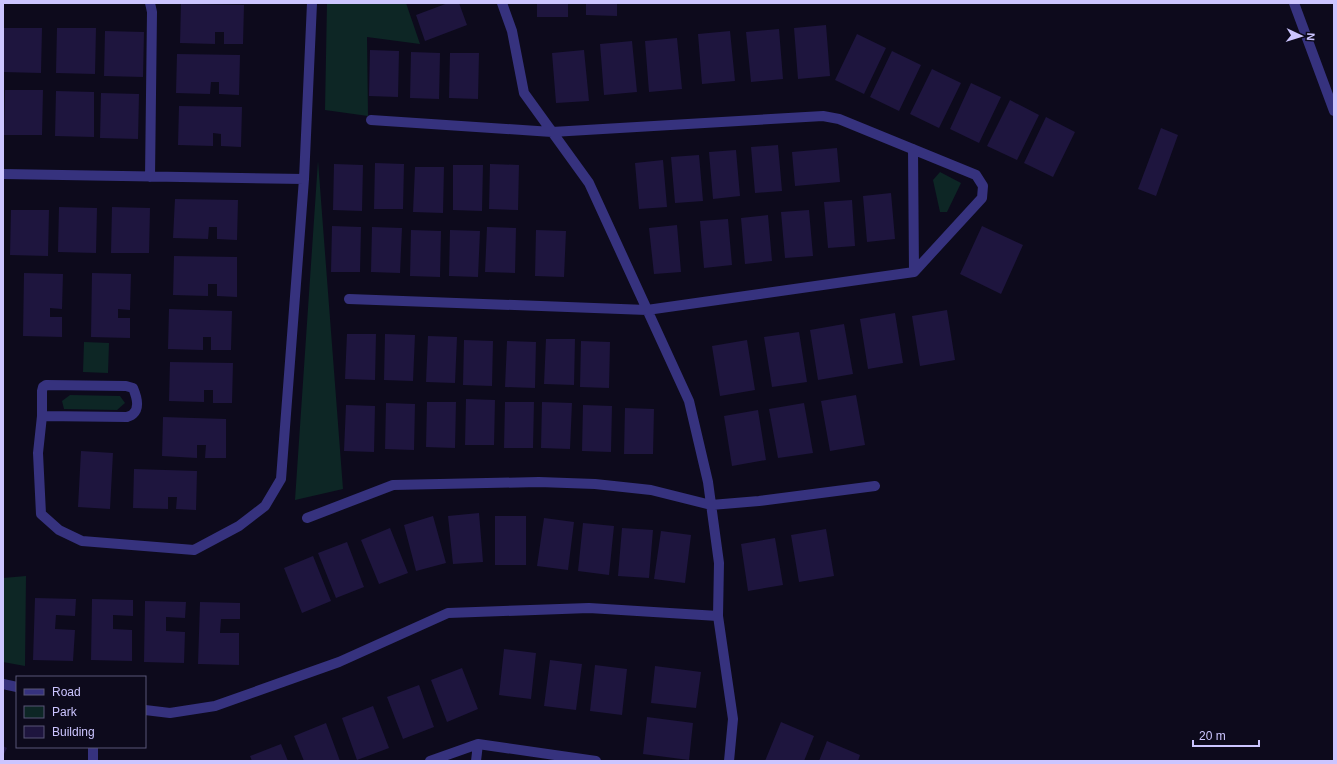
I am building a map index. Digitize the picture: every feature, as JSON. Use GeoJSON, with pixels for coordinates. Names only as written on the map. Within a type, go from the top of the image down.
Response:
{"type":"FeatureCollection","features":[{"type":"Feature","properties":{"kind":"street"},"geometry":{"type":"LineString","coordinates":[[150,3],[152,12],[150,176]]}},
{"type":"Feature","properties":{"kind":"street"},"geometry":{"type":"LineString","coordinates":[[42,416],[126,417],[133,414],[136,409],[136,394],[133,388],[126,386],[46,385],[43,387],[38,453],[41,514],[59,530],[82,540],[194,550],[239,526],[265,506],[281,479],[304,179],[312,3]]}},
{"type":"Feature","properties":{"kind":"street"},"geometry":{"type":"LineString","coordinates":[[502,3],[512,31],[524,93],[589,183],[689,401],[708,482],[719,563],[718,616],[733,719],[729,761]]}},
{"type":"Feature","properties":{"kind":"street"},"geometry":{"type":"LineString","coordinates":[[1294,3],[1334,110]]}},
{"type":"Feature","properties":{"kind":"street"},"geometry":{"type":"LineString","coordinates":[[349,299],[647,310],[914,272],[982,198],[983,186],[976,175],[839,119],[823,116],[552,132],[371,120]]}},
{"type":"Feature","properties":{"kind":"street"},"geometry":{"type":"LineString","coordinates":[[913,150],[914,272]]}},
{"type":"Feature","properties":{"kind":"street"},"geometry":{"type":"LineString","coordinates":[[3,174],[304,179]]}},
{"type":"Feature","properties":{"kind":"street"},"geometry":{"type":"LineString","coordinates":[[307,518],[393,485],[539,482],[595,484],[651,490],[711,506],[875,486]]}},
{"type":"Feature","properties":{"kind":"street"},"geometry":{"type":"LineString","coordinates":[[146,710],[170,713],[215,706],[339,662],[448,613],[589,608],[718,616]]}},
{"type":"Feature","properties":{"kind":"street"},"geometry":{"type":"LineString","coordinates":[[3,684],[16,687]]}},
{"type":"Feature","properties":{"kind":"street"},"geometry":{"type":"LineString","coordinates":[[430,761],[478,744],[596,761]]}},
{"type":"Feature","properties":{"kind":"street"},"geometry":{"type":"LineString","coordinates":[[476,761],[478,744]]}},
{"type":"Feature","properties":{"kind":"street"},"geometry":{"type":"LineString","coordinates":[[93,748],[93,761]]}},
{"type":"Feature","properties":{"kind":"green space"},"geometry":{"type":"Polygon","coordinates":[[[327,3],[406,3],[420,44],[367,37],[368,116],[325,110],[327,3]]]}},
{"type":"Feature","properties":{"kind":"green space"},"geometry":{"type":"Polygon","coordinates":[[[318,161],[343,489],[295,500],[318,161]]]}},
{"type":"Feature","properties":{"kind":"green space"},"geometry":{"type":"Polygon","coordinates":[[[940,172],[961,183],[947,212],[940,212],[933,180],[940,172]]]}},
{"type":"Feature","properties":{"kind":"green space"},"geometry":{"type":"Polygon","coordinates":[[[84,342],[109,343],[108,373],[83,372],[84,342]]]}},
{"type":"Feature","properties":{"kind":"green space"},"geometry":{"type":"Polygon","coordinates":[[[70,395],[120,396],[125,403],[117,410],[64,409],[62,401],[70,395]]]}},
{"type":"Feature","properties":{"kind":"green space"},"geometry":{"type":"Polygon","coordinates":[[[26,576],[25,666],[3,662],[3,578],[26,576]]]}},
{"type":"Feature","properties":{"kind":"building"},"geometry":{"type":"Polygon","coordinates":[[[448,3],[459,3],[467,25],[425,41],[416,15],[448,3]]]}},
{"type":"Feature","properties":{"kind":"building"},"geometry":{"type":"Polygon","coordinates":[[[537,3],[568,3],[568,17],[537,17],[537,3]]]}},
{"type":"Feature","properties":{"kind":"building"},"geometry":{"type":"Polygon","coordinates":[[[586,3],[617,3],[617,16],[586,15],[586,3]]]}},
{"type":"Feature","properties":{"kind":"building"},"geometry":{"type":"Polygon","coordinates":[[[181,4],[244,5],[243,44],[224,44],[224,32],[215,32],[215,44],[180,43],[181,4]]]}},
{"type":"Feature","properties":{"kind":"building"},"geometry":{"type":"Polygon","coordinates":[[[826,25],[830,76],[798,79],[794,28],[826,25]]]}},
{"type":"Feature","properties":{"kind":"building"},"geometry":{"type":"Polygon","coordinates":[[[4,28],[42,28],[41,73],[3,72],[4,28]]]}},
{"type":"Feature","properties":{"kind":"building"},"geometry":{"type":"Polygon","coordinates":[[[57,28],[96,28],[95,74],[56,73],[57,28]]]}},
{"type":"Feature","properties":{"kind":"building"},"geometry":{"type":"Polygon","coordinates":[[[779,29],[783,79],[751,82],[746,32],[779,29]]]}},
{"type":"Feature","properties":{"kind":"building"},"geometry":{"type":"Polygon","coordinates":[[[105,31],[144,32],[143,77],[104,76],[105,31]]]}},
{"type":"Feature","properties":{"kind":"building"},"geometry":{"type":"Polygon","coordinates":[[[730,31],[735,81],[702,84],[698,34],[730,31]]]}},
{"type":"Feature","properties":{"kind":"building"},"geometry":{"type":"Polygon","coordinates":[[[857,34],[886,48],[864,94],[835,80],[857,34]]]}},
{"type":"Feature","properties":{"kind":"building"},"geometry":{"type":"Polygon","coordinates":[[[677,38],[682,89],[649,92],[645,41],[677,38]]]}},
{"type":"Feature","properties":{"kind":"building"},"geometry":{"type":"Polygon","coordinates":[[[632,41],[637,92],[604,95],[600,44],[632,41]]]}},
{"type":"Feature","properties":{"kind":"building"},"geometry":{"type":"Polygon","coordinates":[[[370,50],[399,51],[398,97],[369,96],[370,50]]]}},
{"type":"Feature","properties":{"kind":"building"},"geometry":{"type":"Polygon","coordinates":[[[584,50],[589,101],[556,103],[552,53],[584,50]]]}},
{"type":"Feature","properties":{"kind":"building"},"geometry":{"type":"Polygon","coordinates":[[[892,51],[921,65],[899,111],[870,97],[892,51]]]}},
{"type":"Feature","properties":{"kind":"building"},"geometry":{"type":"Polygon","coordinates":[[[411,52],[440,53],[439,99],[410,98],[411,52]]]}},
{"type":"Feature","properties":{"kind":"building"},"geometry":{"type":"Polygon","coordinates":[[[450,53],[479,53],[478,99],[449,98],[450,53]]]}},
{"type":"Feature","properties":{"kind":"building"},"geometry":{"type":"Polygon","coordinates":[[[177,54],[240,55],[239,95],[219,94],[219,82],[211,82],[210,94],[176,93],[177,54]]]}},
{"type":"Feature","properties":{"kind":"building"},"geometry":{"type":"Polygon","coordinates":[[[932,69],[961,83],[939,128],[910,114],[932,69]]]}},
{"type":"Feature","properties":{"kind":"building"},"geometry":{"type":"Polygon","coordinates":[[[971,83],[1001,97],[979,143],[950,129],[971,83]]]}},
{"type":"Feature","properties":{"kind":"building"},"geometry":{"type":"Polygon","coordinates":[[[5,90],[43,90],[42,135],[4,135],[5,90]]]}},
{"type":"Feature","properties":{"kind":"building"},"geometry":{"type":"Polygon","coordinates":[[[56,91],[94,92],[94,137],[55,136],[56,91]]]}},
{"type":"Feature","properties":{"kind":"building"},"geometry":{"type":"Polygon","coordinates":[[[101,93],[139,94],[138,139],[100,138],[101,93]]]}},
{"type":"Feature","properties":{"kind":"building"},"geometry":{"type":"Polygon","coordinates":[[[1010,100],[1039,115],[1017,160],[987,146],[1010,100]]]}},
{"type":"Feature","properties":{"kind":"building"},"geometry":{"type":"Polygon","coordinates":[[[179,106],[242,107],[241,147],[221,146],[221,134],[213,133],[213,146],[178,145],[179,106]]]}},
{"type":"Feature","properties":{"kind":"building"},"geometry":{"type":"Polygon","coordinates":[[[1046,117],[1075,132],[1053,177],[1024,163],[1046,117]]]}},
{"type":"Feature","properties":{"kind":"building"},"geometry":{"type":"Polygon","coordinates":[[[1161,128],[1178,135],[1156,196],[1138,189],[1161,128]]]}},
{"type":"Feature","properties":{"kind":"building"},"geometry":{"type":"Polygon","coordinates":[[[778,145],[782,191],[755,193],[751,147],[778,145]]]}},
{"type":"Feature","properties":{"kind":"building"},"geometry":{"type":"Polygon","coordinates":[[[837,148],[840,182],[795,186],[792,152],[837,148]]]}},
{"type":"Feature","properties":{"kind":"building"},"geometry":{"type":"Polygon","coordinates":[[[736,150],[740,196],[713,199],[709,152],[736,150]]]}},
{"type":"Feature","properties":{"kind":"building"},"geometry":{"type":"Polygon","coordinates":[[[699,155],[703,201],[675,203],[671,157],[699,155]]]}},
{"type":"Feature","properties":{"kind":"building"},"geometry":{"type":"Polygon","coordinates":[[[663,160],[667,207],[639,209],[635,163],[663,160]]]}},
{"type":"Feature","properties":{"kind":"building"},"geometry":{"type":"Polygon","coordinates":[[[375,163],[404,164],[403,209],[374,209],[375,163]]]}},
{"type":"Feature","properties":{"kind":"building"},"geometry":{"type":"Polygon","coordinates":[[[334,164],[363,165],[362,211],[333,210],[334,164]]]}},
{"type":"Feature","properties":{"kind":"building"},"geometry":{"type":"Polygon","coordinates":[[[490,164],[519,165],[518,210],[489,209],[490,164]]]}},
{"type":"Feature","properties":{"kind":"building"},"geometry":{"type":"Polygon","coordinates":[[[453,165],[483,165],[482,211],[453,210],[453,165]]]}},
{"type":"Feature","properties":{"kind":"building"},"geometry":{"type":"Polygon","coordinates":[[[415,167],[444,167],[443,213],[413,212],[415,167]]]}},
{"type":"Feature","properties":{"kind":"building"},"geometry":{"type":"Polygon","coordinates":[[[891,193],[895,239],[867,242],[863,196],[891,193]]]}},
{"type":"Feature","properties":{"kind":"building"},"geometry":{"type":"Polygon","coordinates":[[[175,199],[238,200],[237,240],[217,239],[217,227],[209,227],[208,239],[173,238],[175,199]]]}},
{"type":"Feature","properties":{"kind":"building"},"geometry":{"type":"Polygon","coordinates":[[[852,200],[855,246],[828,248],[824,202],[852,200]]]}},
{"type":"Feature","properties":{"kind":"building"},"geometry":{"type":"Polygon","coordinates":[[[59,207],[97,208],[96,253],[58,252],[59,207]]]}},
{"type":"Feature","properties":{"kind":"building"},"geometry":{"type":"Polygon","coordinates":[[[112,207],[150,208],[149,253],[111,253],[112,207]]]}},
{"type":"Feature","properties":{"kind":"building"},"geometry":{"type":"Polygon","coordinates":[[[11,210],[49,210],[48,256],[10,255],[11,210]]]}},
{"type":"Feature","properties":{"kind":"building"},"geometry":{"type":"Polygon","coordinates":[[[809,210],[813,256],[785,258],[781,212],[809,210]]]}},
{"type":"Feature","properties":{"kind":"building"},"geometry":{"type":"Polygon","coordinates":[[[768,215],[772,261],[745,264],[741,218],[768,215]]]}},
{"type":"Feature","properties":{"kind":"building"},"geometry":{"type":"Polygon","coordinates":[[[728,219],[732,265],[704,268],[700,221],[728,219]]]}},
{"type":"Feature","properties":{"kind":"building"},"geometry":{"type":"Polygon","coordinates":[[[677,225],[681,272],[654,274],[649,228],[677,225]]]}},
{"type":"Feature","properties":{"kind":"building"},"geometry":{"type":"Polygon","coordinates":[[[332,226],[361,227],[360,272],[331,272],[332,226]]]}},
{"type":"Feature","properties":{"kind":"building"},"geometry":{"type":"Polygon","coordinates":[[[982,226],[1023,245],[1001,294],[960,274],[982,226]]]}},
{"type":"Feature","properties":{"kind":"building"},"geometry":{"type":"Polygon","coordinates":[[[372,227],[402,228],[400,273],[371,272],[372,227]]]}},
{"type":"Feature","properties":{"kind":"building"},"geometry":{"type":"Polygon","coordinates":[[[487,227],[516,228],[515,273],[485,272],[487,227]]]}},
{"type":"Feature","properties":{"kind":"building"},"geometry":{"type":"Polygon","coordinates":[[[411,230],[441,231],[440,277],[410,276],[411,230]]]}},
{"type":"Feature","properties":{"kind":"building"},"geometry":{"type":"Polygon","coordinates":[[[450,230],[480,231],[478,277],[449,276],[450,230]]]}},
{"type":"Feature","properties":{"kind":"building"},"geometry":{"type":"Polygon","coordinates":[[[536,230],[566,231],[564,277],[535,276],[536,230]]]}},
{"type":"Feature","properties":{"kind":"building"},"geometry":{"type":"Polygon","coordinates":[[[174,256],[237,257],[237,297],[217,296],[217,284],[208,284],[208,296],[173,295],[174,256]]]}},
{"type":"Feature","properties":{"kind":"building"},"geometry":{"type":"Polygon","coordinates":[[[24,273],[63,274],[62,309],[50,308],[50,317],[62,317],[62,337],[23,336],[24,273]]]}},
{"type":"Feature","properties":{"kind":"building"},"geometry":{"type":"Polygon","coordinates":[[[92,273],[131,274],[130,310],[118,309],[118,318],[130,318],[130,338],[91,337],[92,273]]]}},
{"type":"Feature","properties":{"kind":"building"},"geometry":{"type":"Polygon","coordinates":[[[169,309],[232,311],[231,350],[211,350],[211,337],[203,337],[203,350],[168,349],[169,309]]]}},
{"type":"Feature","properties":{"kind":"building"},"geometry":{"type":"Polygon","coordinates":[[[947,310],[955,360],[920,366],[912,316],[947,310]]]}},
{"type":"Feature","properties":{"kind":"building"},"geometry":{"type":"Polygon","coordinates":[[[895,313],[903,363],[868,369],[860,319],[895,313]]]}},
{"type":"Feature","properties":{"kind":"building"},"geometry":{"type":"Polygon","coordinates":[[[844,324],[853,374],[818,380],[810,330],[844,324]]]}},
{"type":"Feature","properties":{"kind":"building"},"geometry":{"type":"Polygon","coordinates":[[[799,332],[807,382],[772,387],[764,337],[799,332]]]}},
{"type":"Feature","properties":{"kind":"building"},"geometry":{"type":"Polygon","coordinates":[[[347,334],[376,334],[375,380],[345,379],[347,334]]]}},
{"type":"Feature","properties":{"kind":"building"},"geometry":{"type":"Polygon","coordinates":[[[385,334],[415,335],[413,381],[384,380],[385,334]]]}},
{"type":"Feature","properties":{"kind":"building"},"geometry":{"type":"Polygon","coordinates":[[[428,336],[457,337],[455,383],[426,382],[428,336]]]}},
{"type":"Feature","properties":{"kind":"building"},"geometry":{"type":"Polygon","coordinates":[[[546,339],[575,339],[574,385],[544,384],[546,339]]]}},
{"type":"Feature","properties":{"kind":"building"},"geometry":{"type":"Polygon","coordinates":[[[464,340],[493,341],[492,386],[463,385],[464,340]]]}},
{"type":"Feature","properties":{"kind":"building"},"geometry":{"type":"Polygon","coordinates":[[[747,340],[755,390],[720,396],[712,346],[747,340]]]}},
{"type":"Feature","properties":{"kind":"building"},"geometry":{"type":"Polygon","coordinates":[[[507,341],[536,342],[535,388],[505,387],[507,341]]]}},
{"type":"Feature","properties":{"kind":"building"},"geometry":{"type":"Polygon","coordinates":[[[581,341],[610,342],[609,388],[580,387],[581,341]]]}},
{"type":"Feature","properties":{"kind":"building"},"geometry":{"type":"Polygon","coordinates":[[[170,362],[233,363],[232,403],[213,403],[213,390],[204,390],[204,402],[169,401],[170,362]]]}},
{"type":"Feature","properties":{"kind":"building"},"geometry":{"type":"Polygon","coordinates":[[[856,395],[865,445],[830,451],[821,401],[856,395]]]}},
{"type":"Feature","properties":{"kind":"building"},"geometry":{"type":"Polygon","coordinates":[[[466,399],[495,400],[494,445],[465,445],[466,399]]]}},
{"type":"Feature","properties":{"kind":"building"},"geometry":{"type":"Polygon","coordinates":[[[427,402],[456,402],[455,448],[426,447],[427,402]]]}},
{"type":"Feature","properties":{"kind":"building"},"geometry":{"type":"Polygon","coordinates":[[[505,402],[534,402],[533,448],[504,448],[505,402]]]}},
{"type":"Feature","properties":{"kind":"building"},"geometry":{"type":"Polygon","coordinates":[[[542,402],[572,403],[570,449],[541,448],[542,402]]]}},
{"type":"Feature","properties":{"kind":"building"},"geometry":{"type":"Polygon","coordinates":[[[386,403],[415,404],[414,450],[385,449],[386,403]]]}},
{"type":"Feature","properties":{"kind":"building"},"geometry":{"type":"Polygon","coordinates":[[[804,403],[813,453],[778,458],[769,409],[804,403]]]}},
{"type":"Feature","properties":{"kind":"building"},"geometry":{"type":"Polygon","coordinates":[[[346,405],[375,406],[374,452],[344,451],[346,405]]]}},
{"type":"Feature","properties":{"kind":"building"},"geometry":{"type":"Polygon","coordinates":[[[583,405],[612,406],[611,452],[582,451],[583,405]]]}},
{"type":"Feature","properties":{"kind":"building"},"geometry":{"type":"Polygon","coordinates":[[[625,408],[654,409],[653,454],[624,454],[625,408]]]}},
{"type":"Feature","properties":{"kind":"building"},"geometry":{"type":"Polygon","coordinates":[[[758,410],[766,460],[732,466],[724,416],[758,410]]]}},
{"type":"Feature","properties":{"kind":"building"},"geometry":{"type":"Polygon","coordinates":[[[163,417],[226,419],[226,458],[205,458],[206,445],[197,445],[197,458],[162,456],[163,417]]]}},
{"type":"Feature","properties":{"kind":"building"},"geometry":{"type":"Polygon","coordinates":[[[81,451],[113,453],[110,509],[78,507],[81,451]]]}},
{"type":"Feature","properties":{"kind":"building"},"geometry":{"type":"Polygon","coordinates":[[[134,469],[197,471],[196,510],[176,509],[177,497],[168,497],[168,509],[133,508],[134,469]]]}},
{"type":"Feature","properties":{"kind":"building"},"geometry":{"type":"Polygon","coordinates":[[[479,513],[483,562],[453,564],[448,516],[479,513]]]}},
{"type":"Feature","properties":{"kind":"building"},"geometry":{"type":"Polygon","coordinates":[[[433,516],[446,563],[416,571],[404,525],[433,516]]]}},
{"type":"Feature","properties":{"kind":"building"},"geometry":{"type":"Polygon","coordinates":[[[495,516],[526,516],[526,565],[495,565],[495,516]]]}},
{"type":"Feature","properties":{"kind":"building"},"geometry":{"type":"Polygon","coordinates":[[[544,518],[574,522],[568,570],[537,566],[544,518]]]}},
{"type":"Feature","properties":{"kind":"building"},"geometry":{"type":"Polygon","coordinates":[[[583,523],[614,526],[609,575],[578,571],[583,523]]]}},
{"type":"Feature","properties":{"kind":"building"},"geometry":{"type":"Polygon","coordinates":[[[390,528],[408,573],[379,584],[361,540],[390,528]]]}},
{"type":"Feature","properties":{"kind":"building"},"geometry":{"type":"Polygon","coordinates":[[[622,528],[653,530],[649,578],[618,576],[622,528]]]}},
{"type":"Feature","properties":{"kind":"building"},"geometry":{"type":"Polygon","coordinates":[[[826,529],[834,576],[799,582],[791,535],[826,529]]]}},
{"type":"Feature","properties":{"kind":"building"},"geometry":{"type":"Polygon","coordinates":[[[661,531],[691,535],[685,583],[654,579],[661,531]]]}},
{"type":"Feature","properties":{"kind":"building"},"geometry":{"type":"Polygon","coordinates":[[[775,538],[783,585],[748,591],[741,544],[775,538]]]}},
{"type":"Feature","properties":{"kind":"building"},"geometry":{"type":"Polygon","coordinates":[[[347,542],[364,587],[336,598],[318,553],[347,542]]]}},
{"type":"Feature","properties":{"kind":"building"},"geometry":{"type":"Polygon","coordinates":[[[313,556],[331,601],[302,613],[284,568],[313,556]]]}},
{"type":"Feature","properties":{"kind":"building"},"geometry":{"type":"Polygon","coordinates":[[[35,598],[76,599],[75,616],[56,615],[55,629],[75,630],[73,661],[33,660],[35,598]]]}},
{"type":"Feature","properties":{"kind":"building"},"geometry":{"type":"Polygon","coordinates":[[[92,599],[133,600],[133,616],[113,615],[113,629],[132,630],[132,661],[91,660],[92,599]]]}},
{"type":"Feature","properties":{"kind":"building"},"geometry":{"type":"Polygon","coordinates":[[[145,601],[186,602],[185,618],[166,617],[166,631],[185,632],[184,663],[144,662],[145,601]]]}},
{"type":"Feature","properties":{"kind":"building"},"geometry":{"type":"Polygon","coordinates":[[[200,602],[240,603],[240,619],[221,619],[220,633],[239,633],[239,665],[198,664],[200,602]]]}},
{"type":"Feature","properties":{"kind":"building"},"geometry":{"type":"Polygon","coordinates":[[[504,649],[536,653],[531,699],[499,695],[504,649]]]}},
{"type":"Feature","properties":{"kind":"building"},"geometry":{"type":"Polygon","coordinates":[[[550,660],[582,664],[576,710],[544,706],[550,660]]]}},
{"type":"Feature","properties":{"kind":"building"},"geometry":{"type":"Polygon","coordinates":[[[595,665],[627,669],[622,715],[590,711],[595,665]]]}},
{"type":"Feature","properties":{"kind":"building"},"geometry":{"type":"Polygon","coordinates":[[[655,666],[701,672],[696,708],[651,703],[655,666]]]}},
{"type":"Feature","properties":{"kind":"building"},"geometry":{"type":"Polygon","coordinates":[[[462,668],[478,709],[447,722],[431,680],[462,668]]]}},
{"type":"Feature","properties":{"kind":"building"},"geometry":{"type":"Polygon","coordinates":[[[419,685],[434,727],[403,739],[387,697],[419,685]]]}},
{"type":"Feature","properties":{"kind":"building"},"geometry":{"type":"Polygon","coordinates":[[[373,706],[389,748],[357,760],[342,718],[373,706]]]}},
{"type":"Feature","properties":{"kind":"building"},"geometry":{"type":"Polygon","coordinates":[[[647,717],[693,723],[689,760],[643,754],[647,717]]]}},
{"type":"Feature","properties":{"kind":"building"},"geometry":{"type":"Polygon","coordinates":[[[781,722],[814,736],[804,761],[765,761],[781,722]]]}},
{"type":"Feature","properties":{"kind":"building"},"geometry":{"type":"Polygon","coordinates":[[[326,723],[340,761],[304,761],[294,736],[326,723]]]}},
{"type":"Feature","properties":{"kind":"building"},"geometry":{"type":"Polygon","coordinates":[[[827,741],[860,755],[858,761],[819,761],[827,741]]]}},
{"type":"Feature","properties":{"kind":"building"},"geometry":{"type":"Polygon","coordinates":[[[281,744],[288,761],[252,761],[250,756],[281,744]]]}},
{"type":"Feature","properties":{"kind":"building"},"geometry":{"type":"Polygon","coordinates":[[[3,746],[7,748],[3,756],[3,746]]]}}]}
